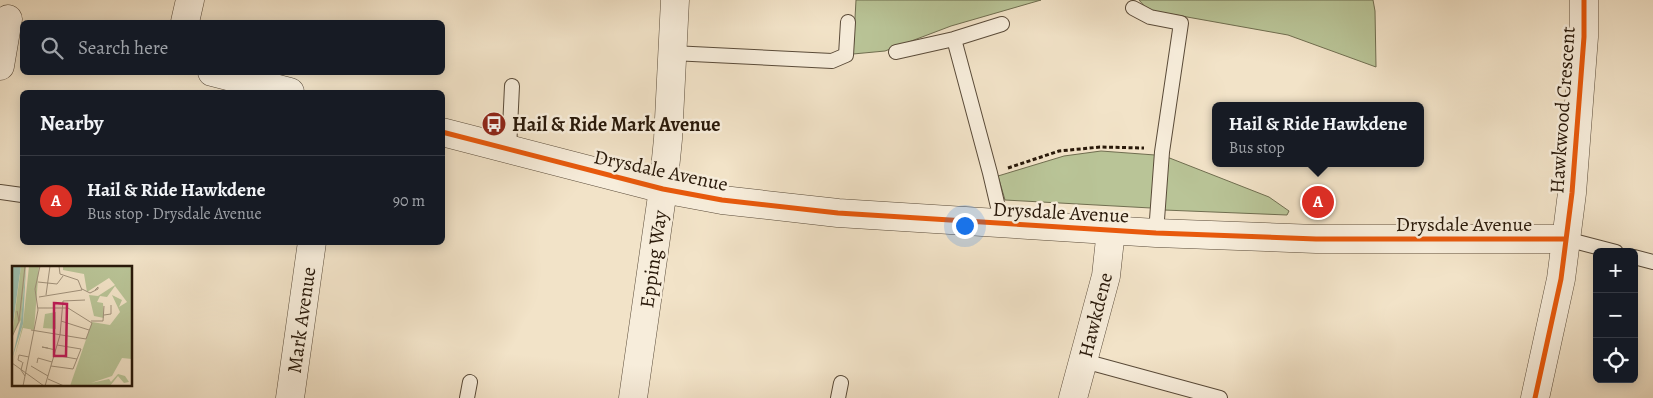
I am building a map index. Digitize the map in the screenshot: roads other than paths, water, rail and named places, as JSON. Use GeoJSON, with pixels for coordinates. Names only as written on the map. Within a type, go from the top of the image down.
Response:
{"type":"FeatureCollection","features":[{"type":"Feature","properties":{"kind":"street"},"geometry":{"type":"LineString","coordinates":[[185,20],[190,0]]}},
{"type":"Feature","properties":{"kind":"street","name":"Epping Way"},"geometry":{"type":"LineString","coordinates":[[633,398],[663,189],[668,139],[675,0]]}},
{"type":"Feature","properties":{"kind":"street","name":"Hawkwood Crescent"},"geometry":{"type":"LineString","coordinates":[[1535,398],[1560,286],[1572,193],[1584,37],[1584,0]]}},
{"type":"Feature","properties":{"kind":"street"},"geometry":{"type":"LineString","coordinates":[[0,66],[10,19]]}},
{"type":"Feature","properties":{"kind":"street"},"geometry":{"type":"LineString","coordinates":[[224,75],[282,90]]}},
{"type":"Feature","properties":{"kind":"street","name":"Drysdale Avenue"},"geometry":{"type":"LineString","coordinates":[[445,133],[663,189],[722,200],[838,213],[1156,233],[1316,239],[1566,239]]}},
{"type":"Feature","properties":{"kind":"street","name":"Hawkdene"},"geometry":{"type":"LineString","coordinates":[[1073,398],[1106,276],[1111,230]]}},
{"type":"Feature","properties":{"kind":"street","name":"Mark Avenue"},"geometry":{"type":"LineString","coordinates":[[290,398],[312,245]]}},
{"type":"Feature","properties":{"kind":"lane"},"geometry":{"type":"LineString","coordinates":[[1133,8],[1150,17],[1181,23],[1162,152],[1156,233]]}},
{"type":"Feature","properties":{"kind":"lane"},"geometry":{"type":"LineString","coordinates":[[672,53],[832,61],[846,55],[848,22]]}},
{"type":"Feature","properties":{"kind":"lane"},"geometry":{"type":"LineString","coordinates":[[896,52],[954,39],[1002,24]]}},
{"type":"Feature","properties":{"kind":"lane"},"geometry":{"type":"LineString","coordinates":[[954,39],[1002,224]]}},
{"type":"Feature","properties":{"kind":"lane"},"geometry":{"type":"LineString","coordinates":[[509,149],[512,86]]}},
{"type":"Feature","properties":{"kind":"lane"},"geometry":{"type":"LineString","coordinates":[[0,192],[20,195]]}},
{"type":"Feature","properties":{"kind":"lane"},"geometry":{"type":"LineString","coordinates":[[1566,239],[1601,248]]}},
{"type":"Feature","properties":{"kind":"lane"},"geometry":{"type":"LineString","coordinates":[[1638,258],[1653,262]]}},
{"type":"Feature","properties":{"kind":"lane"},"geometry":{"type":"LineString","coordinates":[[1084,361],[1220,398]]}},
{"type":"Feature","properties":{"kind":"lane"},"geometry":{"type":"LineString","coordinates":[[467,398],[470,382]]}},
{"type":"Feature","properties":{"kind":"lane"},"geometry":{"type":"LineString","coordinates":[[838,398],[840,383]]}},
{"type":"Feature","properties":{"kind":"place","name":"Hail & Ride Mark Avenue"},"geometry":{"type":"Point","coordinates":[494,124]}},
{"type":"Feature","properties":{"kind":"place","name":"Hail & Ride Hawkdene"},"geometry":{"type":"Point","coordinates":[1318,202]}}]}
